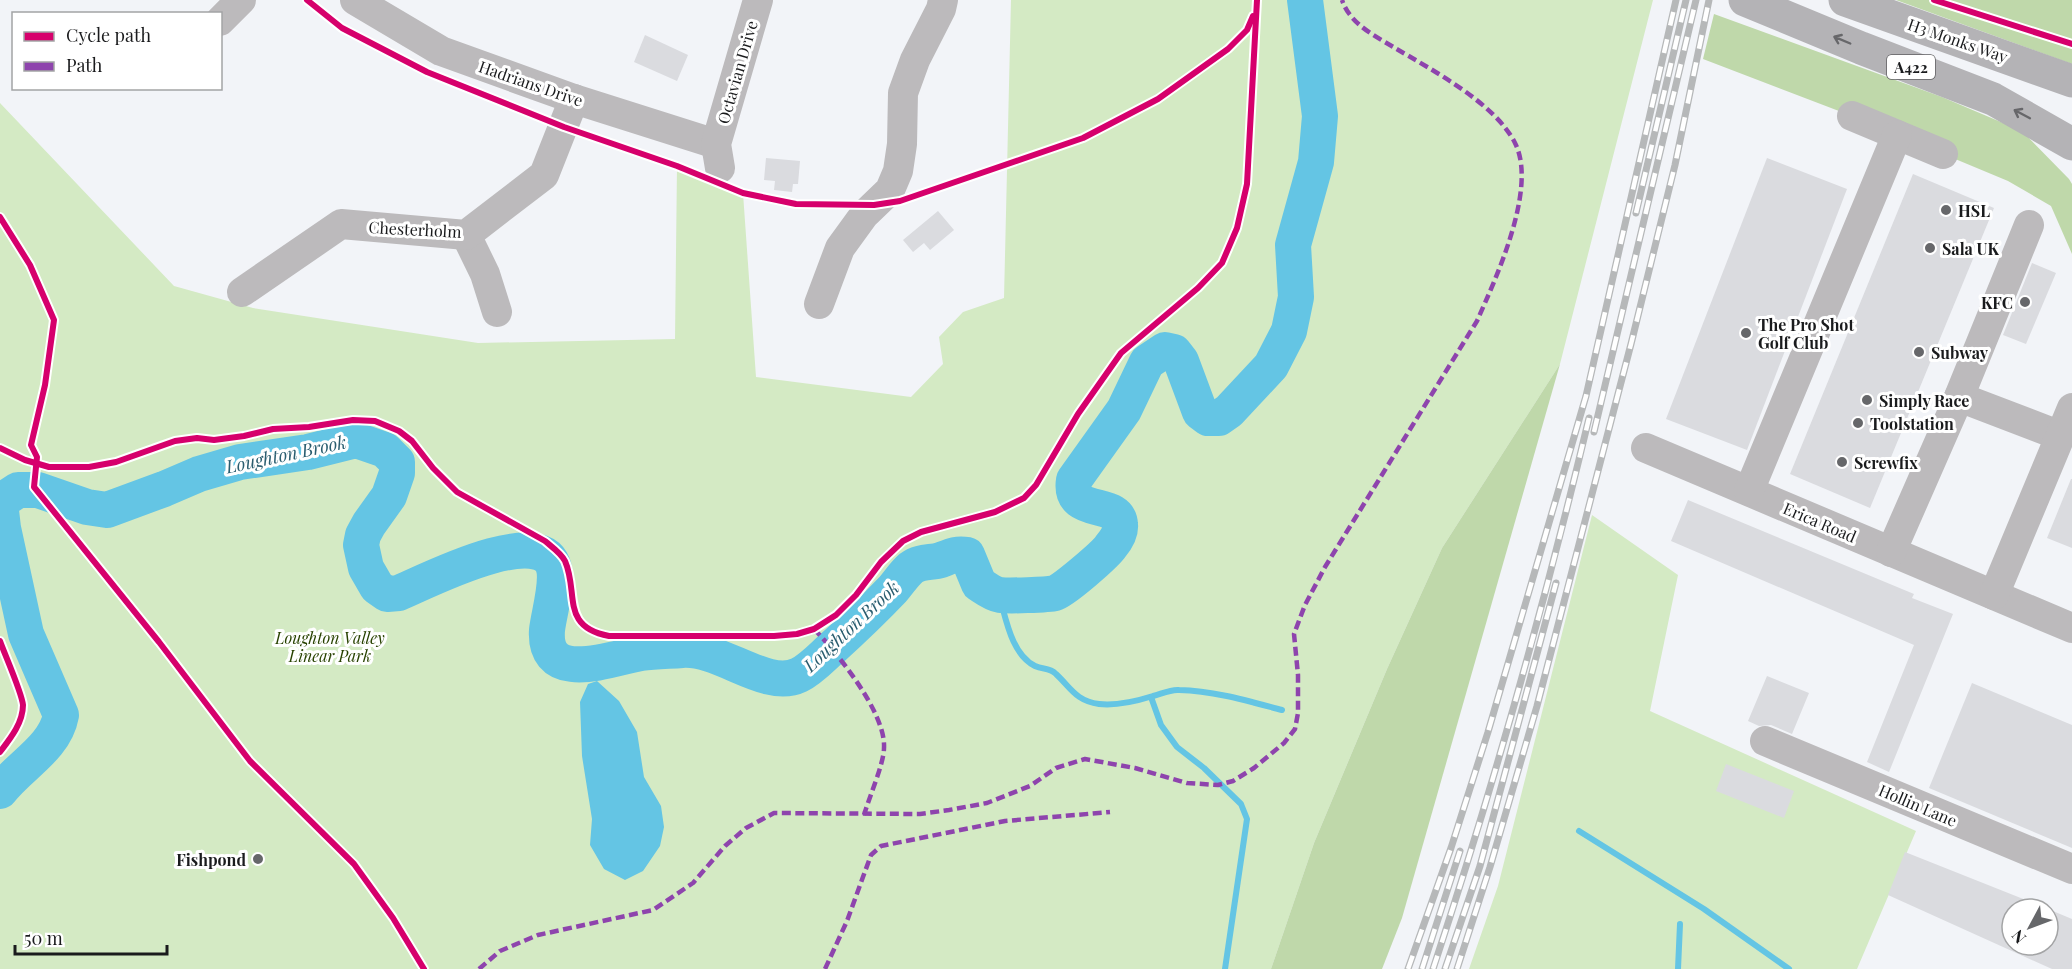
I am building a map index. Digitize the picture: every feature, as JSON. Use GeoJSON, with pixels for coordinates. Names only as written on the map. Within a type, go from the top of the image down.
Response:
{"type":"FeatureCollection","features":[{"type":"Feature","properties":{"kind":"main road","name":"A422"},"geometry":{"type":"LineString","coordinates":[[1745,0],[1993,99],[2072,144]]}},
{"type":"Feature","properties":{"kind":"main road","name":"H3 Monks Way"},"geometry":{"type":"LineString","coordinates":[[1845,0],[2072,81]]}},
{"type":"Feature","properties":{"kind":"street"},"geometry":{"type":"LineString","coordinates":[[222,19],[241,0]]}},
{"type":"Feature","properties":{"kind":"street","name":"Hadrians Drive"},"geometry":{"type":"LineString","coordinates":[[356,0],[441,51],[574,99],[718,156]]}},
{"type":"Feature","properties":{"kind":"street","name":"Octavian Drive"},"geometry":{"type":"LineString","coordinates":[[718,156],[758,0]]}},
{"type":"Feature","properties":{"kind":"street"},"geometry":{"type":"LineString","coordinates":[[819,304],[840,248],[864,215],[890,190],[898,171],[902,144],[903,93],[915,60],[941,9],[943,0]]}},
{"type":"Feature","properties":{"kind":"street","name":"Chesterholm"},"geometry":{"type":"LineString","coordinates":[[242,292],[341,224],[466,235],[544,175],[574,99]]}},
{"type":"Feature","properties":{"kind":"street"},"geometry":{"type":"LineString","coordinates":[[1852,116],[1943,154]]}},
{"type":"Feature","properties":{"kind":"street"},"geometry":{"type":"LineString","coordinates":[[1749,491],[1897,135]]}},
{"type":"Feature","properties":{"kind":"street"},"geometry":{"type":"LineString","coordinates":[[1891,552],[1959,397],[2029,225]]}},
{"type":"Feature","properties":{"kind":"street"},"geometry":{"type":"LineString","coordinates":[[466,235],[485,274],[497,312]]}},
{"type":"Feature","properties":{"kind":"street"},"geometry":{"type":"LineString","coordinates":[[1959,397],[2061,436]]}},
{"type":"Feature","properties":{"kind":"street"},"geometry":{"type":"LineString","coordinates":[[1994,594],[2072,408]]}},
{"type":"Feature","properties":{"kind":"street","name":"Erica Road"},"geometry":{"type":"LineString","coordinates":[[1646,448],[2072,628]]}},
{"type":"Feature","properties":{"kind":"street","name":"Hollin Lane"},"geometry":{"type":"LineString","coordinates":[[1765,741],[2072,869]]}},
{"type":"Feature","properties":{"kind":"green space","name":"Loughton Valley Linear Park"},"geometry":{"type":"Polygon","coordinates":[[[1011,0],[1653,0],[1560,364],[1442,548],[1387,669],[1314,843],[1271,969],[0,969],[0,103],[174,286],[253,308],[478,343],[675,339],[677,166],[743,193],[756,377],[911,397],[943,364],[939,337],[963,312],[1004,298],[1011,0]]]}},
{"type":"Feature","properties":{"kind":"green space"},"geometry":{"type":"Polygon","coordinates":[[[1896,0],[2072,0],[2072,64],[1896,0]]]}},
{"type":"Feature","properties":{"kind":"green space"},"geometry":{"type":"Polygon","coordinates":[[[1714,14],[1942,97],[2022,131],[2072,184],[2072,254],[2051,206],[2008,181],[1852,116],[1703,59],[1714,14]]]}},
{"type":"Feature","properties":{"kind":"green space"},"geometry":{"type":"Polygon","coordinates":[[[1560,364],[1402,918],[1382,969],[1271,969],[1314,843],[1387,669],[1442,548],[1560,364]]]}},
{"type":"Feature","properties":{"kind":"green space"},"geometry":{"type":"Polygon","coordinates":[[[1592,515],[1678,575],[1650,711],[1916,831],[1857,969],[1469,969],[1498,886],[1592,515]]]}},
{"type":"Feature","properties":{"kind":"water"},"geometry":{"type":"Polygon","coordinates":[[[597,681],[619,701],[637,732],[644,777],[661,806],[664,827],[660,846],[643,871],[625,880],[604,869],[590,845],[592,819],[582,756],[580,702],[588,684],[597,681]]]}},
{"type":"Feature","properties":{"kind":"building"},"geometry":{"type":"Polygon","coordinates":[[[645,35],[688,55],[677,81],[634,62],[645,35]]]}},
{"type":"Feature","properties":{"kind":"building"},"geometry":{"type":"Polygon","coordinates":[[[766,158],[800,161],[798,184],[793,184],[792,192],[774,190],[775,181],[764,180],[766,158]]]}},
{"type":"Feature","properties":{"kind":"building"},"geometry":{"type":"Polygon","coordinates":[[[1767,158],[1847,189],[1747,450],[1666,419],[1767,158]]]}},
{"type":"Feature","properties":{"kind":"building"},"geometry":{"type":"Polygon","coordinates":[[[1913,174],[1994,208],[1870,508],[1790,474],[1913,174]]]}},
{"type":"Feature","properties":{"kind":"building"},"geometry":{"type":"Polygon","coordinates":[[[938,211],[954,230],[930,250],[924,243],[913,252],[903,240],[938,211]]]}},
{"type":"Feature","properties":{"kind":"building","name":"KFC"},"geometry":{"type":"Polygon","coordinates":[[[2032,263],[2056,273],[2026,344],[2003,335],[2032,263]]]}},
{"type":"Feature","properties":{"kind":"building"},"geometry":{"type":"Polygon","coordinates":[[[2072,479],[2072,548],[2047,538],[2072,479]]]}},
{"type":"Feature","properties":{"kind":"building"},"geometry":{"type":"Polygon","coordinates":[[[1688,500],[1914,594],[1912,598],[1953,614],[1889,772],[1867,762],[1914,645],[1671,541],[1688,500]]]}},
{"type":"Feature","properties":{"kind":"building"},"geometry":{"type":"Polygon","coordinates":[[[1767,676],[1809,693],[1792,734],[1771,725],[1759,726],[1748,721],[1767,676]]]}},
{"type":"Feature","properties":{"kind":"building"},"geometry":{"type":"Polygon","coordinates":[[[1972,683],[2072,725],[2072,848],[1929,788],[1972,683]]]}},
{"type":"Feature","properties":{"kind":"building"},"geometry":{"type":"Polygon","coordinates":[[[1726,764],[1794,791],[1784,818],[1716,791],[1726,764]]]}},
{"type":"Feature","properties":{"kind":"building"},"geometry":{"type":"Polygon","coordinates":[[[1905,852],[2018,897],[2000,897],[2000,946],[1888,895],[1905,852]]]}},
{"type":"Feature","properties":{"kind":"building"},"geometry":{"type":"Polygon","coordinates":[[[2060,914],[2072,919],[2072,969],[2052,969],[2025,957],[2060,957],[2060,914]]]}},
{"type":"Feature","properties":{"kind":"waterway","name":"Loughton Brook"},"geometry":{"type":"LineString","coordinates":[[0,791],[44,747],[52,737],[61,715],[26,634],[3,528],[0,502],[18,490],[38,490],[87,507],[107,510],[199,474],[240,462],[308,452],[356,440],[385,450],[397,462],[397,473],[389,496],[369,524],[361,545],[366,568],[377,587],[387,594],[399,593],[480,559],[526,551],[543,554],[553,565],[555,572],[547,630],[549,647],[556,658],[567,663],[597,663],[641,653],[682,650],[712,655],[772,677],[786,678],[799,675],[808,670],[862,620],[911,568],[918,564],[957,555],[967,555],[979,584],[997,594],[1036,595],[1059,591],[1101,556],[1119,534],[1120,525],[1117,517],[1112,512],[1086,504],[1079,499],[1074,492],[1074,480],[1124,410],[1147,362],[1165,350],[1174,352],[1181,361],[1200,412],[1208,418],[1219,418],[1229,411],[1271,366],[1289,331],[1296,297],[1293,245],[1316,162],[1320,116],[1305,0]]}},
{"type":"Feature","properties":{"kind":"waterway"},"geometry":{"type":"LineString","coordinates":[[999,595],[1007,624],[1020,653],[1035,666],[1053,672],[1074,693],[1085,700],[1099,704],[1119,704],[1179,690],[1218,694],[1282,710]]}},
{"type":"Feature","properties":{"kind":"waterway"},"geometry":{"type":"LineString","coordinates":[[1151,697],[1161,725],[1177,747],[1204,768],[1241,804],[1247,819],[1225,969]]}},
{"type":"Feature","properties":{"kind":"waterway"},"geometry":{"type":"LineString","coordinates":[[1579,831],[1704,909],[1789,969]]}},
{"type":"Feature","properties":{"kind":"waterway"},"geometry":{"type":"LineString","coordinates":[[1678,969],[1680,924]]}},
{"type":"Feature","properties":{"kind":"railway"},"geometry":{"type":"LineString","coordinates":[[1408,969],[1451,848],[1488,732],[1586,396],[1676,0]]}},
{"type":"Feature","properties":{"kind":"railway"},"geometry":{"type":"LineString","coordinates":[[1636,213],[1686,0]]}},
{"type":"Feature","properties":{"kind":"railway"},"geometry":{"type":"LineString","coordinates":[[1594,432],[1696,0]]}},
{"type":"Feature","properties":{"kind":"railway"},"geometry":{"type":"LineString","coordinates":[[1457,969],[1490,867],[1537,706],[1675,165],[1709,0]]}},
{"type":"Feature","properties":{"kind":"railway"},"geometry":{"type":"LineString","coordinates":[[1433,969],[1517,695],[1589,418]]}},
{"type":"Feature","properties":{"kind":"railway"},"geometry":{"type":"LineString","coordinates":[[1445,969],[1480,866],[1556,583]]}},
{"type":"Feature","properties":{"kind":"railway"},"geometry":{"type":"LineString","coordinates":[[1422,969],[1460,851]]}},
{"type":"Feature","properties":{"kind":"marked path"},"geometry":{"type":"LineString","coordinates":[[479,969],[500,951],[538,935],[653,910],[693,883],[725,846],[746,828],[774,813],[920,814],[949,810],[987,803],[1030,786],[1056,768],[1085,759],[1135,768],[1187,783],[1218,785],[1233,781],[1254,768],[1284,743],[1295,729],[1298,713],[1298,675],[1294,634],[1305,605],[1325,567],[1477,321],[1512,233],[1521,184],[1521,162],[1515,143],[1506,128],[1493,114],[1444,77],[1379,39],[1357,23],[1342,0]]}},
{"type":"Feature","properties":{"kind":"marked path"},"geometry":{"type":"LineString","coordinates":[[814,629],[859,685],[883,734],[882,762],[864,815]]}},
{"type":"Feature","properties":{"kind":"marked path"},"geometry":{"type":"LineString","coordinates":[[825,969],[847,921],[871,855],[881,846],[1005,821],[1110,812]]}},
{"type":"Feature","properties":{"kind":"cycle path"},"geometry":{"type":"LineString","coordinates":[[307,0],[342,28],[427,72],[564,127],[677,166],[743,193],[796,204],[874,205],[900,201],[1083,138],[1158,99],[1228,49],[1247,30],[1253,16]]}},
{"type":"Feature","properties":{"kind":"cycle path"},"geometry":{"type":"LineString","coordinates":[[0,448],[25,460],[49,467],[89,467],[116,462],[175,441],[197,438],[214,440],[273,429],[309,427],[353,420],[375,421],[399,431],[412,441],[433,468],[457,492],[545,541],[559,553],[569,573],[577,617],[583,625],[594,632],[609,636],[774,636],[797,634],[814,629],[836,615],[856,595],[881,562],[903,541],[921,532],[995,512],[1024,498],[1036,485],[1078,414],[1121,353],[1198,288],[1222,263],[1237,228],[1247,184],[1257,0]]}},
{"type":"Feature","properties":{"kind":"cycle path"},"geometry":{"type":"LineString","coordinates":[[1934,0],[2072,44]]}},
{"type":"Feature","properties":{"kind":"cycle path"},"geometry":{"type":"LineString","coordinates":[[0,217],[30,265],[54,320],[45,385],[31,445],[37,457],[34,487],[159,642],[250,761],[354,864],[393,918],[424,969]]}},
{"type":"Feature","properties":{"kind":"cycle path"},"geometry":{"type":"LineString","coordinates":[[0,641],[23,705],[18,724],[0,752]]}},
{"type":"Feature","properties":{"kind":"place","name":"HSL"},"geometry":{"type":"Point","coordinates":[1946,210]}},
{"type":"Feature","properties":{"kind":"place","name":"Sala UK"},"geometry":{"type":"Point","coordinates":[1930,248]}},
{"type":"Feature","properties":{"kind":"place","name":"KFC"},"geometry":{"type":"Point","coordinates":[2025,302]}},
{"type":"Feature","properties":{"kind":"place","name":"The Pro Shot Golf Club"},"geometry":{"type":"Point","coordinates":[1746,333]}},
{"type":"Feature","properties":{"kind":"place","name":"Subway"},"geometry":{"type":"Point","coordinates":[1919,352]}},
{"type":"Feature","properties":{"kind":"place","name":"Simply Race"},"geometry":{"type":"Point","coordinates":[1867,400]}},
{"type":"Feature","properties":{"kind":"place","name":"Toolstation"},"geometry":{"type":"Point","coordinates":[1858,423]}},
{"type":"Feature","properties":{"kind":"place","name":"Screwfix"},"geometry":{"type":"Point","coordinates":[1842,462]}},
{"type":"Feature","properties":{"kind":"place","name":"Fishpond"},"geometry":{"type":"Point","coordinates":[258,859]}}]}
